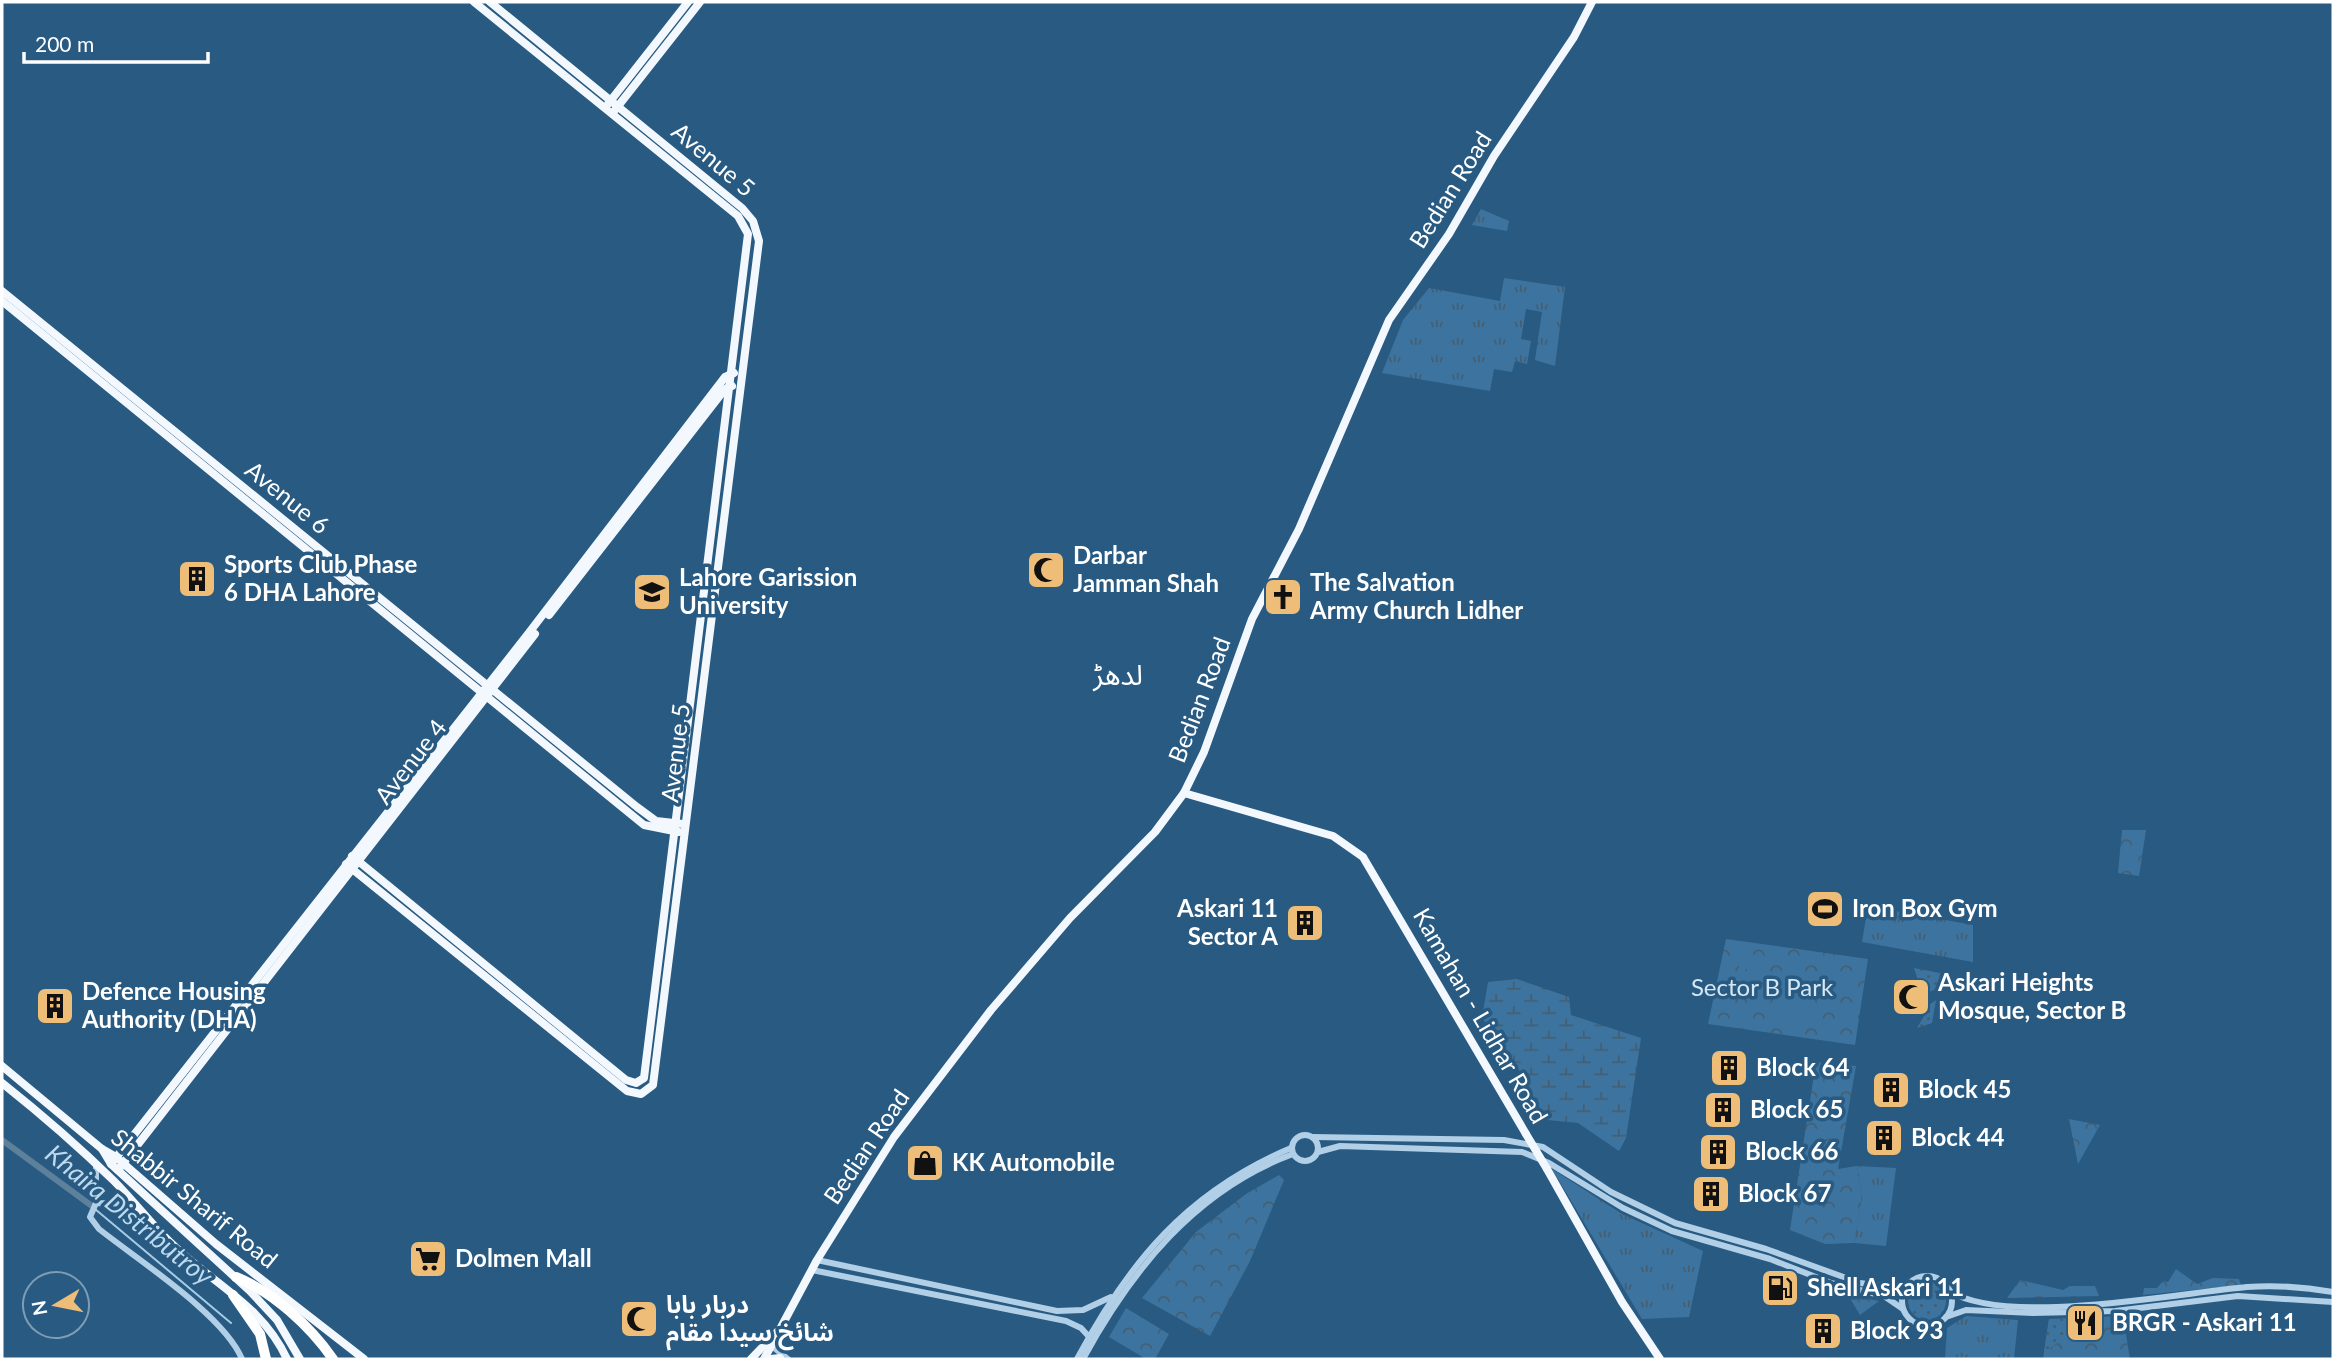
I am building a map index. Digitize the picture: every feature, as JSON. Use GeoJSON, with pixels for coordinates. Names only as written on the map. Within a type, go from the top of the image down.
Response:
{"type":"FeatureCollection","features":[{"type":"Feature","properties":{"kind":"highway"},"geometry":{"type":"LineString","coordinates":[[236,1277],[248,1282],[285,1308],[318,1339],[333,1359]]}},
{"type":"Feature","properties":{"kind":"highway"},"geometry":{"type":"LineString","coordinates":[[250,1291],[275,1307],[333,1359]]}},
{"type":"Feature","properties":{"kind":"highway"},"geometry":{"type":"LineString","coordinates":[[233,1295],[260,1334],[266,1359]]}},
{"type":"Feature","properties":{"kind":"main road"},"geometry":{"type":"LineString","coordinates":[[474,2],[611,107]]}},
{"type":"Feature","properties":{"kind":"main road"},"geometry":{"type":"LineString","coordinates":[[490,2],[611,107]]}},
{"type":"Feature","properties":{"kind":"main road"},"geometry":{"type":"LineString","coordinates":[[611,107],[688,2]]}},
{"type":"Feature","properties":{"kind":"main road"},"geometry":{"type":"LineString","coordinates":[[611,107],[700,2]]}},
{"type":"Feature","properties":{"kind":"main road","name":"Bedian Road"},"geometry":{"type":"LineString","coordinates":[[751,1359],[767,1351],[817,1260],[894,1137],[960,1049],[1070,918],[1156,832],[1184,793],[1204,752],[1252,619],[1298,529],[1389,320],[1450,234],[1494,156],[1574,37],[1592,2]]}},
{"type":"Feature","properties":{"kind":"main road","name":"Avenue 5"},"geometry":{"type":"LineString","coordinates":[[349,866],[621,1087],[639,1094],[650,1089],[655,1079],[736,374],[759,241],[751,218],[611,107]]}},
{"type":"Feature","properties":{"kind":"main road","name":"Avenue 6"},"geometry":{"type":"LineString","coordinates":[[2,291],[505,705],[644,825],[682,828]]}},
{"type":"Feature","properties":{"kind":"main road","name":"Avenue 6"},"geometry":{"type":"LineString","coordinates":[[2,301],[468,675]]}},
{"type":"Feature","properties":{"kind":"main road","name":"Avenue 4"},"geometry":{"type":"LineString","coordinates":[[117,1163],[475,709],[486,690],[725,377],[736,374]]}},
{"type":"Feature","properties":{"kind":"main road","name":"Avenue 4"},"geometry":{"type":"LineString","coordinates":[[500,672],[735,386]]}},
{"type":"Feature","properties":{"kind":"main road"},"geometry":{"type":"LineString","coordinates":[[500,672],[505,705],[475,709],[468,675],[500,672]]}},
{"type":"Feature","properties":{"kind":"main road","name":"Kamahan - Lidhar Road"},"geometry":{"type":"LineString","coordinates":[[1184,793],[1333,836],[1363,857],[1622,1301],[1660,1359]]}},
{"type":"Feature","properties":{"kind":"main road","name":"Avenue 5"},"geometry":{"type":"LineString","coordinates":[[355,859],[626,1080],[638,1083],[646,1074],[682,828]]}},
{"type":"Feature","properties":{"kind":"main road","name":"Shabbir Sharif Road"},"geometry":{"type":"LineString","coordinates":[[2,1066],[117,1163],[136,1174],[216,1244],[364,1359]]}},
{"type":"Feature","properties":{"kind":"main road"},"geometry":{"type":"LineString","coordinates":[[2,1083],[63,1132],[173,1245],[233,1295],[247,1303],[262,1320],[286,1359]]}},
{"type":"Feature","properties":{"kind":"main road"},"geometry":{"type":"LineString","coordinates":[[102,1149],[131,1146],[136,1174]]}},
{"type":"Feature","properties":{"kind":"main road"},"geometry":{"type":"LineString","coordinates":[[117,1163],[250,1291],[277,1320],[300,1359]]}},
{"type":"Feature","properties":{"kind":"main road"},"geometry":{"type":"LineString","coordinates":[[767,1351],[780,1359]]}},
{"type":"Feature","properties":{"kind":"street"},"geometry":{"type":"LineString","coordinates":[[1105,1315],[1149,1256],[1186,1220],[1251,1173],[1292,1151],[1300,1136],[1504,1140],[1544,1147],[1633,1205],[1706,1237],[1831,1283],[1884,1296],[1903,1309],[1909,1319],[1919,1325],[1936,1325],[1946,1317],[1966,1310],[2033,1314],[2115,1311],[2238,1296],[2333,1302]]}},
{"type":"Feature","properties":{"kind":"street"},"geometry":{"type":"LineString","coordinates":[[1313,1137],[1318,1144],[1318,1152]]}},
{"type":"Feature","properties":{"kind":"street"},"geometry":{"type":"LineString","coordinates":[[1292,1151],[1299,1161],[1307,1162],[1318,1152],[1340,1146],[1522,1152],[1549,1163],[1623,1208],[1679,1234],[1766,1249],[1860,1283],[1905,1289]]}},
{"type":"Feature","properties":{"kind":"street"},"geometry":{"type":"LineString","coordinates":[[1080,1359],[1115,1295],[1145,1252],[1182,1216],[1227,1182],[1292,1151]]}},
{"type":"Feature","properties":{"kind":"street"},"geometry":{"type":"LineString","coordinates":[[96,1166],[95,1205],[90,1214],[99,1229],[216,1323],[236,1344],[242,1359]]}},
{"type":"Feature","properties":{"kind":"street"},"geometry":{"type":"LineString","coordinates":[[95,1205],[136,1204]]}},
{"type":"Feature","properties":{"kind":"street"},"geometry":{"type":"LineString","coordinates":[[817,1260],[968,1292],[1056,1315],[1077,1325],[1091,1339]]}},
{"type":"Feature","properties":{"kind":"street"},"geometry":{"type":"LineString","coordinates":[[812,1270],[965,1303],[1056,1315],[1098,1305],[1115,1295]]}},
{"type":"Feature","properties":{"kind":"street"},"geometry":{"type":"LineString","coordinates":[[1903,1309],[1905,1289],[1918,1278],[1930,1276],[1941,1281],[1949,1291],[1952,1304],[1946,1317]]}},
{"type":"Feature","properties":{"kind":"street"},"geometry":{"type":"LineString","coordinates":[[919,1292],[920,1281]]}},
{"type":"Feature","properties":{"kind":"street"},"geometry":{"type":"LineString","coordinates":[[1949,1291],[1982,1303],[2053,1305],[2123,1302],[2249,1287],[2333,1292]]}},
{"type":"Feature","properties":{"kind":"street"},"geometry":{"type":"LineString","coordinates":[[965,1303],[968,1292]]}},
{"type":"Feature","properties":{"kind":"street"},"geometry":{"type":"LineString","coordinates":[[1098,1305],[1105,1315]]}},
{"type":"Feature","properties":{"kind":"street"},"geometry":{"type":"LineString","coordinates":[[767,1351],[788,1359]]}},
{"type":"Feature","properties":{"kind":"green space"},"geometry":{"type":"Polygon","coordinates":[[[1481,209],[1509,221],[1507,231],[1472,225],[1481,209]]]}},
{"type":"Feature","properties":{"kind":"green space"},"geometry":{"type":"Polygon","coordinates":[[[1504,278],[1565,287],[1555,366],[1535,360],[1542,312],[1526,309],[1521,339],[1531,341],[1527,364],[1515,361],[1512,372],[1494,369],[1490,391],[1382,373],[1403,320],[1429,288],[1500,301],[1504,278]]]}},
{"type":"Feature","properties":{"kind":"green space"},"geometry":{"type":"Polygon","coordinates":[[[2122,830],[2146,830],[2139,876],[2118,873],[2122,830]]]}},
{"type":"Feature","properties":{"kind":"green space"},"geometry":{"type":"Polygon","coordinates":[[[1868,906],[1973,925],[1973,962],[1862,942],[1868,906]]]}},
{"type":"Feature","properties":{"kind":"green space","name":"Sector B Park"},"geometry":{"type":"Polygon","coordinates":[[[1726,939],[1868,959],[1855,1045],[1708,1024],[1726,939]]]}},
{"type":"Feature","properties":{"kind":"green space"},"geometry":{"type":"Polygon","coordinates":[[[1740,953],[1764,956],[1760,972],[1739,968],[1740,953]]]}},
{"type":"Feature","properties":{"kind":"green space"},"geometry":{"type":"Polygon","coordinates":[[[1914,968],[1940,973],[1938,989],[1928,992],[1920,987],[1914,968]]]}},
{"type":"Feature","properties":{"kind":"green space"},"geometry":{"type":"Polygon","coordinates":[[[1517,979],[1569,997],[1571,1015],[1641,1038],[1626,1138],[1619,1151],[1578,1123],[1527,1118],[1529,1095],[1521,1073],[1482,1018],[1488,982],[1517,979]]]}},
{"type":"Feature","properties":{"kind":"green space"},"geometry":{"type":"Polygon","coordinates":[[[1778,992],[1810,996],[1805,1032],[1772,1027],[1778,992]]]}},
{"type":"Feature","properties":{"kind":"green space"},"geometry":{"type":"Polygon","coordinates":[[[1936,1000],[1932,1023],[1917,1028],[1924,1016],[1930,1012],[1929,1005],[1936,1000]]]}},
{"type":"Feature","properties":{"kind":"green space"},"geometry":{"type":"Polygon","coordinates":[[[1816,1062],[1856,1066],[1838,1169],[1857,1166],[1862,1195],[1854,1243],[1825,1244],[1790,1230],[1816,1062]]]}},
{"type":"Feature","properties":{"kind":"green space"},"geometry":{"type":"Polygon","coordinates":[[[2069,1119],[2100,1125],[2078,1164],[2069,1119]]]}},
{"type":"Feature","properties":{"kind":"green space"},"geometry":{"type":"Polygon","coordinates":[[[1857,1166],[1896,1168],[1886,1246],[1854,1243],[1862,1195],[1857,1166]]]}},
{"type":"Feature","properties":{"kind":"green space"},"geometry":{"type":"Polygon","coordinates":[[[1552,1169],[1622,1214],[1703,1251],[1689,1317],[1642,1319],[1552,1169]]]}},
{"type":"Feature","properties":{"kind":"green space"},"geometry":{"type":"Polygon","coordinates":[[[1279,1175],[1284,1180],[1250,1261],[1210,1336],[1142,1298],[1196,1232],[1246,1194],[1279,1175]]]}},
{"type":"Feature","properties":{"kind":"green space"},"geometry":{"type":"Polygon","coordinates":[[[2176,1269],[2197,1284],[2213,1278],[2239,1279],[2241,1285],[2143,1295],[2144,1288],[2157,1288],[2163,1281],[2168,1282],[2176,1269]]]}},
{"type":"Feature","properties":{"kind":"green space"},"geometry":{"type":"Polygon","coordinates":[[[2020,1280],[2063,1290],[2070,1286],[2095,1286],[2099,1296],[2007,1298],[2020,1280]]]}},
{"type":"Feature","properties":{"kind":"green space"},"geometry":{"type":"Polygon","coordinates":[[[1927,1282],[1940,1288],[1946,1301],[1940,1314],[1927,1320],[1914,1314],[1908,1301],[1914,1288],[1927,1282]]]}},
{"type":"Feature","properties":{"kind":"green space"},"geometry":{"type":"Polygon","coordinates":[[[1848,1295],[1879,1301],[1860,1315],[1848,1295]]]}},
{"type":"Feature","properties":{"kind":"green space"},"geometry":{"type":"Polygon","coordinates":[[[1126,1308],[1169,1334],[1155,1359],[1146,1359],[1109,1337],[1126,1308]]]}},
{"type":"Feature","properties":{"kind":"green space"},"geometry":{"type":"Polygon","coordinates":[[[1966,1316],[2018,1320],[2014,1359],[1945,1359],[1947,1328],[1966,1316]]]}},
{"type":"Feature","properties":{"kind":"green space"},"geometry":{"type":"Polygon","coordinates":[[[2123,1316],[2130,1359],[2043,1359],[2049,1319],[2123,1316]]]}},
{"type":"Feature","properties":{"kind":"green space"},"geometry":{"type":"Polygon","coordinates":[[[2049,1319],[2074,1319],[2068,1334],[2044,1353],[2049,1319]]]}},
{"type":"Feature","properties":{"kind":"waterway","name":"Khaira Distributroy"},"geometry":{"type":"LineString","coordinates":[[2,1140],[92,1206]]}},
{"type":"Feature","properties":{"kind":"waterway","name":"Khaira Distributroy"},"geometry":{"type":"LineString","coordinates":[[95,1209],[231,1323]]}},
{"type":"Feature","properties":{"kind":"place","name":"Darbar Jamman Shah"},"geometry":{"type":"Point","coordinates":[1046,570]}},
{"type":"Feature","properties":{"kind":"place","name":"Sports Club Phase 6 DHA Lahore"},"geometry":{"type":"Point","coordinates":[197,579]}},
{"type":"Feature","properties":{"kind":"place","name":"Lahore Garission University"},"geometry":{"type":"Point","coordinates":[652,592]}},
{"type":"Feature","properties":{"kind":"place","name":"The Salvation Army Church Lidher"},"geometry":{"type":"Point","coordinates":[1283,597]}},
{"type":"Feature","properties":{"kind":"place","name":"Iron Box Gym"},"geometry":{"type":"Point","coordinates":[1825,909]}},
{"type":"Feature","properties":{"kind":"place","name":"Askari 11 Sector A"},"geometry":{"type":"Point","coordinates":[1305,923]}},
{"type":"Feature","properties":{"kind":"place","name":"Askari Heights Mosque, Sector B"},"geometry":{"type":"Point","coordinates":[1911,997]}},
{"type":"Feature","properties":{"kind":"place","name":"Defence Housing Authority (DHA)"},"geometry":{"type":"Point","coordinates":[55,1006]}},
{"type":"Feature","properties":{"kind":"place","name":"Block 64"},"geometry":{"type":"Point","coordinates":[1729,1068]}},
{"type":"Feature","properties":{"kind":"place","name":"Block 45"},"geometry":{"type":"Point","coordinates":[1891,1090]}},
{"type":"Feature","properties":{"kind":"place","name":"Block 65"},"geometry":{"type":"Point","coordinates":[1723,1110]}},
{"type":"Feature","properties":{"kind":"place","name":"Block 44"},"geometry":{"type":"Point","coordinates":[1884,1138]}},
{"type":"Feature","properties":{"kind":"place","name":"Block 66"},"geometry":{"type":"Point","coordinates":[1718,1152]}},
{"type":"Feature","properties":{"kind":"place","name":"KK Automobile"},"geometry":{"type":"Point","coordinates":[925,1163]}},
{"type":"Feature","properties":{"kind":"place","name":"Block 67"},"geometry":{"type":"Point","coordinates":[1711,1194]}},
{"type":"Feature","properties":{"kind":"place","name":"Dolmen Mall"},"geometry":{"type":"Point","coordinates":[428,1259]}},
{"type":"Feature","properties":{"kind":"place","name":"Shell Askari 11"},"geometry":{"type":"Point","coordinates":[1780,1288]}},
{"type":"Feature","properties":{"kind":"place","name":"دربار بابا شائخ سیدا مقام"},"geometry":{"type":"Point","coordinates":[639,1319]}},
{"type":"Feature","properties":{"kind":"place","name":"BRGR - Askari 11"},"geometry":{"type":"Point","coordinates":[2085,1323]}},
{"type":"Feature","properties":{"kind":"place","name":"Block 93"},"geometry":{"type":"Point","coordinates":[1823,1331]}},
{"type":"Feature","properties":{"kind":"district","name":"لدھڑ"},"geometry":{"type":"Point","coordinates":[1118,675]}}]}
